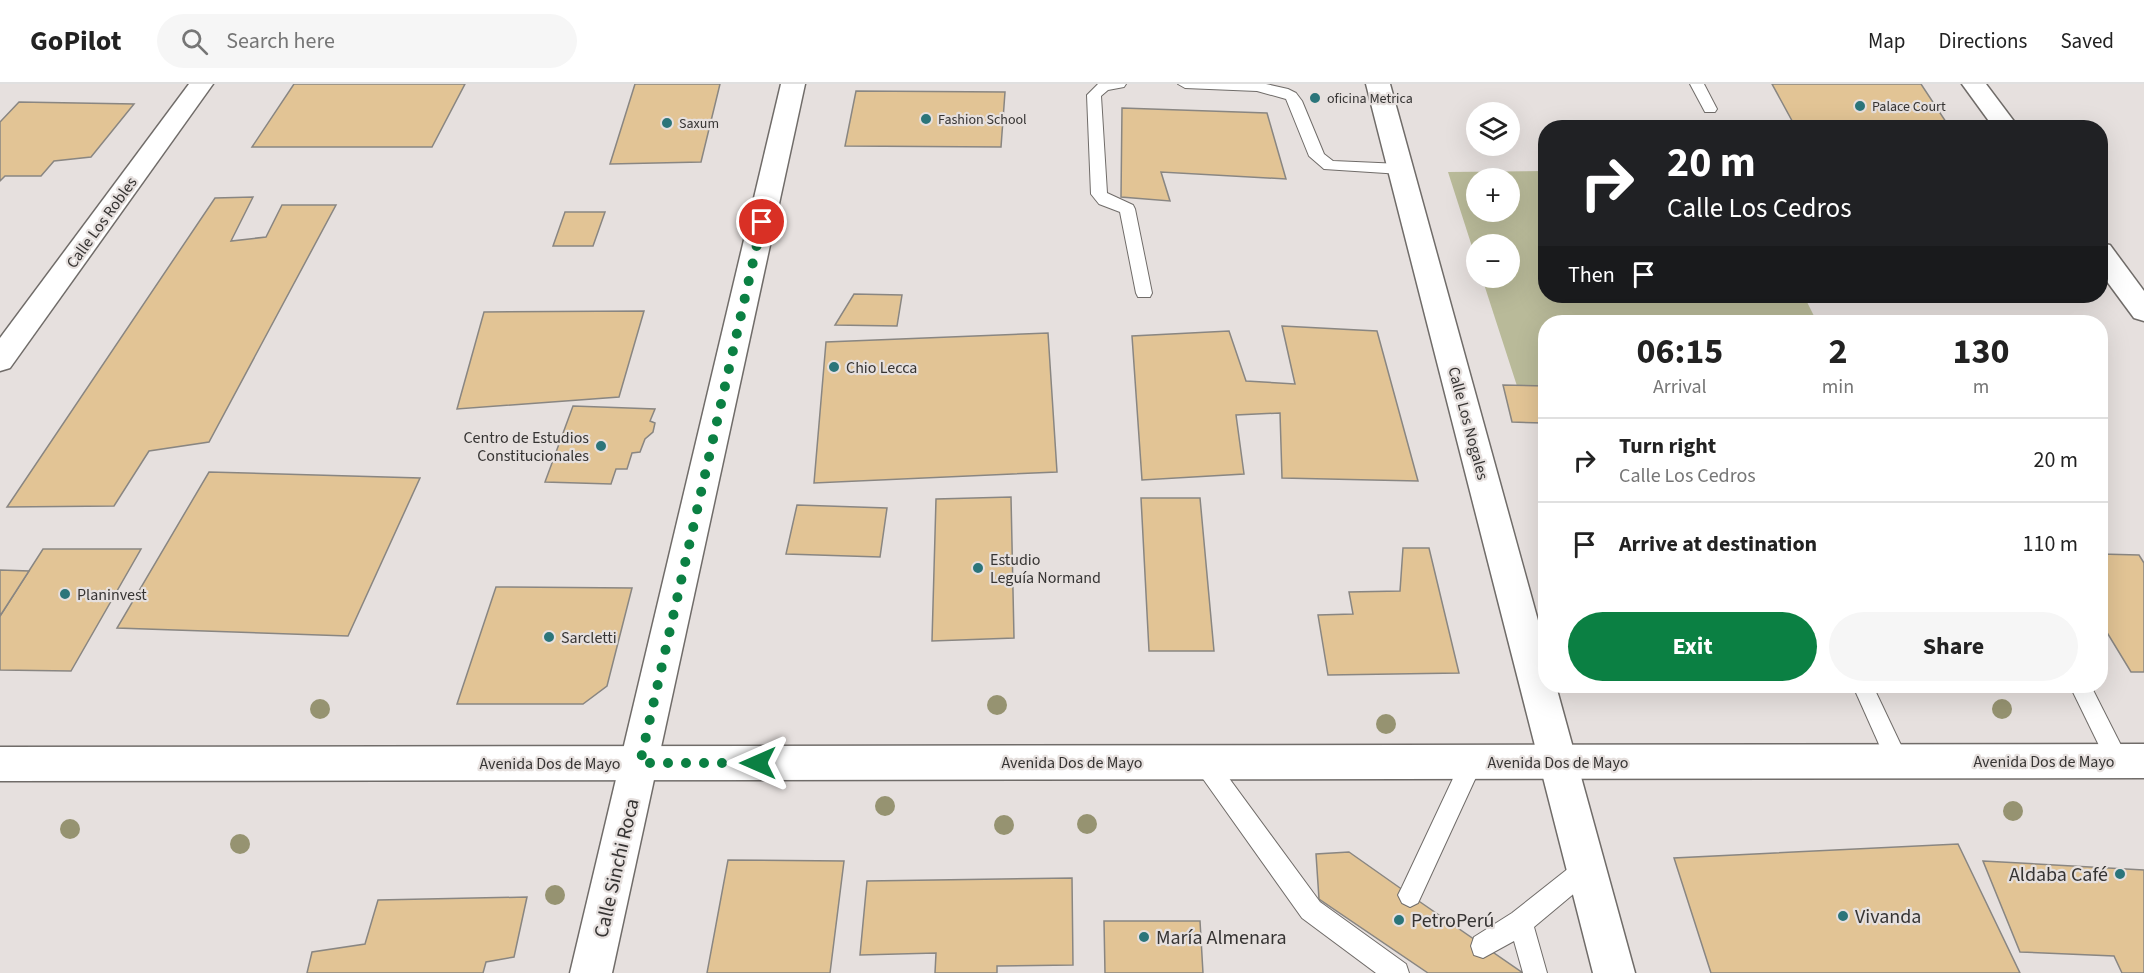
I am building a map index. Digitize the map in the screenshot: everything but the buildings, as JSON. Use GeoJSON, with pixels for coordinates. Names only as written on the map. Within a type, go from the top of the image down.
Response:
{"type":"FeatureCollection","features":[{"type":"Feature","properties":{"kind":"street","name":"Calle Los Robles"},"geometry":{"type":"LineString","coordinates":[[0,360],[201,84]]}},
{"type":"Feature","properties":{"kind":"street","name":"Calle Sinchi Roca"},"geometry":{"type":"LineString","coordinates":[[591,973],[794,84]]}},
{"type":"Feature","properties":{"kind":"street","name":"Calle Los Nogales"},"geometry":{"type":"LineString","coordinates":[[1378,84],[1538,683]]}},
{"type":"Feature","properties":{"kind":"street"},"geometry":{"type":"LineString","coordinates":[[1974,84],[2001,120]]}},
{"type":"Feature","properties":{"kind":"street"},"geometry":{"type":"LineString","coordinates":[[2108,263],[2144,311]]}},
{"type":"Feature","properties":{"kind":"street","name":"Calle Los Nogales"},"geometry":{"type":"LineString","coordinates":[[1541,693],[1614,973]]}},
{"type":"Feature","properties":{"kind":"street","name":"Avenida Dos de Mayo"},"geometry":{"type":"LineString","coordinates":[[0,764],[2131,761]]}},
{"type":"Feature","properties":{"kind":"lane"},"geometry":{"type":"LineString","coordinates":[[1119,84],[1104,86],[1094,95],[1099,194],[1105,200],[1127,209],[1144,293]]}},
{"type":"Feature","properties":{"kind":"lane"},"geometry":{"type":"LineString","coordinates":[[1185,84],[1268,85],[1282,89],[1292,98],[1317,156],[1323,162],[1329,166],[1401,169]]}},
{"type":"Feature","properties":{"kind":"lane"},"geometry":{"type":"LineString","coordinates":[[1697,84],[1710,109]]}},
{"type":"Feature","properties":{"kind":"lane"},"geometry":{"type":"LineString","coordinates":[[1866,693],[1898,762]]}},
{"type":"Feature","properties":{"kind":"lane"},"geometry":{"type":"LineString","coordinates":[[2085,693],[2131,761]]}},
{"type":"Feature","properties":{"kind":"lane"},"geometry":{"type":"LineString","coordinates":[[1204,762],[1311,910],[1377,949],[1397,973]]}},
{"type":"Feature","properties":{"kind":"lane"},"geometry":{"type":"LineString","coordinates":[[1410,895],[1472,762]]}},
{"type":"Feature","properties":{"kind":"lane"},"geometry":{"type":"LineString","coordinates":[[1483,946],[1521,922],[1587,868]]}},
{"type":"Feature","properties":{"kind":"lane"},"geometry":{"type":"LineString","coordinates":[[1521,922],[1535,973]]}},
{"type":"Feature","properties":{"kind":"green space"},"geometry":{"type":"Polygon","coordinates":[[[1520,171],[1538,171],[1538,303],[1808,303],[1814,315],[1538,315],[1538,385],[1517,386],[1485,288],[1520,288],[1520,234],[1468,234],[1448,172],[1466,172],[1466,222],[1520,222],[1520,171]]]}},
{"type":"Feature","properties":{"kind":"place","name":"oficina Metrica"},"geometry":{"type":"Point","coordinates":[1315,98]}},
{"type":"Feature","properties":{"kind":"place","name":"Palace Court"},"geometry":{"type":"Point","coordinates":[1860,106]}},
{"type":"Feature","properties":{"kind":"place","name":"Fashion School"},"geometry":{"type":"Point","coordinates":[926,119]}},
{"type":"Feature","properties":{"kind":"place","name":"Saxum"},"geometry":{"type":"Point","coordinates":[667,123]}},
{"type":"Feature","properties":{"kind":"place","name":"Chio Lecca"},"geometry":{"type":"Point","coordinates":[834,367]}},
{"type":"Feature","properties":{"kind":"place","name":"Centro de Estudios Constitucionales"},"geometry":{"type":"Point","coordinates":[601,446]}},
{"type":"Feature","properties":{"kind":"place","name":"Estudio Leguía Normand"},"geometry":{"type":"Point","coordinates":[978,568]}},
{"type":"Feature","properties":{"kind":"place","name":"Planinvest"},"geometry":{"type":"Point","coordinates":[65,594]}},
{"type":"Feature","properties":{"kind":"place","name":"Sarcletti"},"geometry":{"type":"Point","coordinates":[549,637]}},
{"type":"Feature","properties":{"kind":"place","name":"Aldaba Café"},"geometry":{"type":"Point","coordinates":[2120,874]}},
{"type":"Feature","properties":{"kind":"place","name":"Vivanda"},"geometry":{"type":"Point","coordinates":[1843,916]}},
{"type":"Feature","properties":{"kind":"place","name":"PetroPerú"},"geometry":{"type":"Point","coordinates":[1399,920]}},
{"type":"Feature","properties":{"kind":"place","name":"María Almenara"},"geometry":{"type":"Point","coordinates":[1144,937]}},
{"type":"Feature","properties":{"kind":"route"},"geometry":{"type":"LineString","coordinates":[[758,763],[640,763],[762,222]]}}]}
